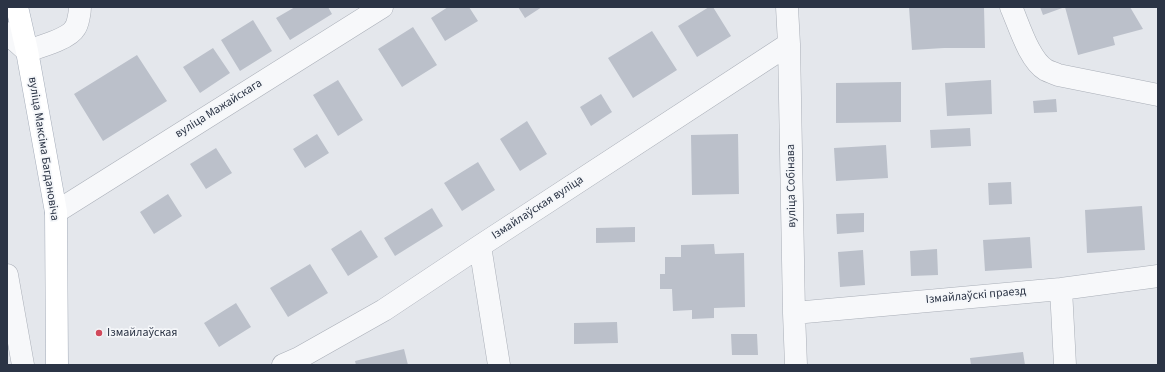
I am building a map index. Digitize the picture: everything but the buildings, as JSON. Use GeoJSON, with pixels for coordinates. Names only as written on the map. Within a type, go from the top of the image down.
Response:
{"type":"FeatureCollection","features":[{"type":"Feature","properties":{"kind":"main road","name":"вуліца Максіма Багдановіча"},"geometry":{"type":"LineString","coordinates":[[17,7],[27,51],[56,212],[57,365]]}},
{"type":"Feature","properties":{"kind":"street"},"geometry":{"type":"LineString","coordinates":[[7,33],[27,51],[64,37],[75,29],[80,7]]}},
{"type":"Feature","properties":{"kind":"street","name":"вуліца Мажайскага"},"geometry":{"type":"LineString","coordinates":[[56,212],[382,7]]}},
{"type":"Feature","properties":{"kind":"street","name":"вуліца Собінава"},"geometry":{"type":"LineString","coordinates":[[788,7],[796,365]]}},
{"type":"Feature","properties":{"kind":"street"},"geometry":{"type":"LineString","coordinates":[[1011,7],[1031,53],[1038,63],[1047,70],[1058,74],[1158,95]]}},
{"type":"Feature","properties":{"kind":"street","name":"Ізмайлаўская вуліца"},"geometry":{"type":"LineString","coordinates":[[294,363],[384,310],[789,44]]}},
{"type":"Feature","properties":{"kind":"street"},"geometry":{"type":"LineString","coordinates":[[480,246],[499,365]]}},
{"type":"Feature","properties":{"kind":"street"},"geometry":{"type":"LineString","coordinates":[[7,275],[23,365]]}},
{"type":"Feature","properties":{"kind":"street","name":"Ізмайлаўскі праезд"},"geometry":{"type":"LineString","coordinates":[[794,312],[1061,288],[1158,276]]}},
{"type":"Feature","properties":{"kind":"street"},"geometry":{"type":"LineString","coordinates":[[1061,288],[1064,365]]}},
{"type":"Feature","properties":{"kind":"place","name":"Ізмайлаўская"},"geometry":{"type":"Point","coordinates":[99,333]}}]}
